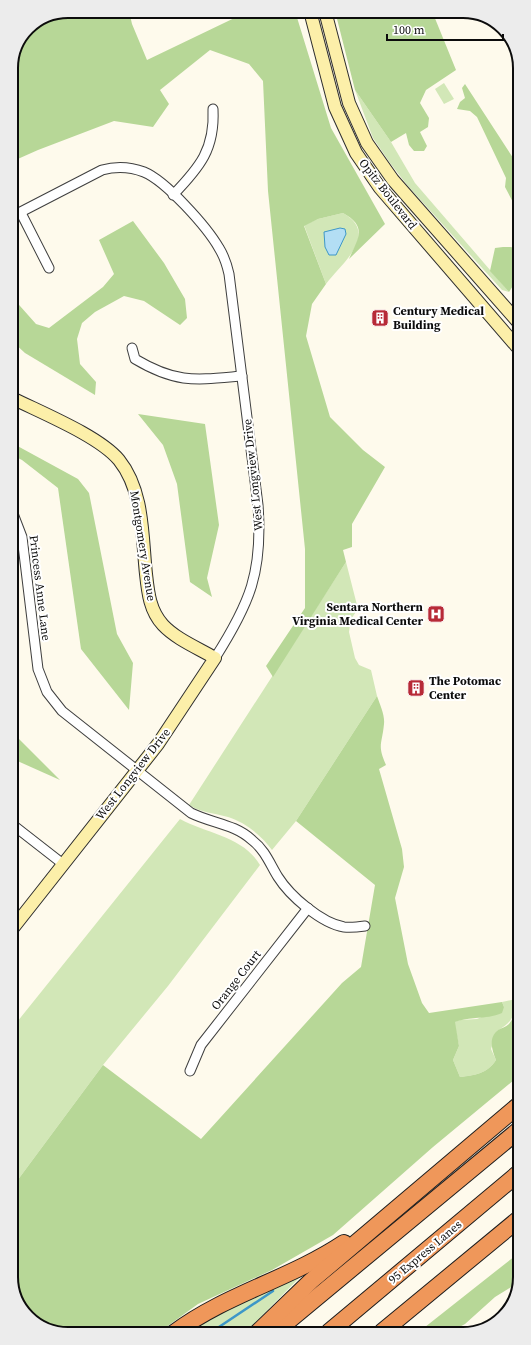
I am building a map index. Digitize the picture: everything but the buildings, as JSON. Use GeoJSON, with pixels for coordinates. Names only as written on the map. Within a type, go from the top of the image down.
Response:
{"type":"FeatureCollection","features":[{"type":"Feature","properties":{"kind":"highway"},"geometry":{"type":"LineString","coordinates":[[263,1327],[311,1281],[513,1110]]}},
{"type":"Feature","properties":{"kind":"highway"},"geometry":{"type":"LineString","coordinates":[[281,1327],[513,1135]]}},
{"type":"Feature","properties":{"kind":"highway","name":"95 Express Lanes"},"geometry":{"type":"LineString","coordinates":[[335,1327],[513,1178]]}},
{"type":"Feature","properties":{"kind":"highway"},"geometry":{"type":"LineString","coordinates":[[183,1327],[204,1312],[225,1301],[317,1260],[410,1198]]}},
{"type":"Feature","properties":{"kind":"highway"},"geometry":{"type":"LineString","coordinates":[[388,1327],[513,1224]]}},
{"type":"Feature","properties":{"kind":"main road","name":"Opitz Boulevard"},"geometry":{"type":"LineString","coordinates":[[312,18],[335,107],[356,153],[380,188],[513,338]]}},
{"type":"Feature","properties":{"kind":"main road","name":"Opitz Boulevard"},"geometry":{"type":"LineString","coordinates":[[327,18],[349,103],[367,143],[393,180],[513,316]]}},
{"type":"Feature","properties":{"kind":"main road","name":"Montgomery Avenue"},"geometry":{"type":"LineString","coordinates":[[18,401],[99,442],[119,460],[131,479],[136,491],[148,589],[155,613],[170,632],[215,658]]}},
{"type":"Feature","properties":{"kind":"main road","name":"West Longview Drive"},"geometry":{"type":"LineString","coordinates":[[18,922],[171,726],[215,658]]}},
{"type":"Feature","properties":{"kind":"street"},"geometry":{"type":"LineString","coordinates":[[173,195],[193,175],[206,155],[212,133],[213,109]]}},
{"type":"Feature","properties":{"kind":"street","name":"West Longview Drive"},"geometry":{"type":"LineString","coordinates":[[20,213],[102,170],[116,167],[127,168],[145,172],[159,181],[204,226],[224,257],[229,274],[242,376],[258,505],[260,541],[256,567],[248,599],[236,625],[215,658]]}},
{"type":"Feature","properties":{"kind":"street"},"geometry":{"type":"LineString","coordinates":[[20,213],[49,268]]}},
{"type":"Feature","properties":{"kind":"street"},"geometry":{"type":"LineString","coordinates":[[132,348],[135,359],[155,370],[175,377],[194,380],[242,376]]}},
{"type":"Feature","properties":{"kind":"street","name":"Princess Anne Lane"},"geometry":{"type":"LineString","coordinates":[[18,527],[22,537],[38,669],[44,686],[54,702],[62,711],[191,813],[234,828],[252,839],[267,856],[279,878],[308,908],[343,927],[365,926]]}},
{"type":"Feature","properties":{"kind":"street"},"geometry":{"type":"LineString","coordinates":[[18,829],[63,864]]}},
{"type":"Feature","properties":{"kind":"street","name":"Orange Court"},"geometry":{"type":"LineString","coordinates":[[190,1071],[201,1045],[308,908]]}},
{"type":"Feature","properties":{"kind":"green space"},"geometry":{"type":"Polygon","coordinates":[[[68,18],[131,18],[147,60],[234,18],[297,18],[331,128],[385,224],[349,259],[358,239],[359,233],[356,223],[351,218],[343,213],[318,219],[304,226],[326,284],[312,304],[306,336],[330,417],[363,450],[385,467],[352,524],[352,547],[343,550],[346,562],[273,677],[266,666],[305,608],[305,549],[268,191],[263,81],[249,64],[210,50],[160,90],[169,104],[153,127],[114,121],[18,159],[18,64],[26,40],[32,32],[40,26],[58,19],[68,18]]]}},
{"type":"Feature","properties":{"kind":"green space"},"geometry":{"type":"Polygon","coordinates":[[[337,18],[435,18],[456,70],[426,90],[420,103],[429,118],[428,127],[420,132],[427,146],[424,151],[414,151],[409,145],[406,133],[391,142],[355,90],[337,18]]]}},
{"type":"Feature","properties":{"kind":"green space"},"geometry":{"type":"Polygon","coordinates":[[[444,83],[454,99],[444,104],[435,89],[444,83]]]}},
{"type":"Feature","properties":{"kind":"green space"},"geometry":{"type":"Polygon","coordinates":[[[465,84],[513,158],[513,202],[505,187],[506,178],[477,117],[470,111],[457,109],[460,102],[465,98],[462,88],[465,84]]]}},
{"type":"Feature","properties":{"kind":"green space"},"geometry":{"type":"Polygon","coordinates":[[[355,90],[391,142],[415,183],[509,292],[502,290],[407,185],[390,163],[373,138],[355,90]]]}},
{"type":"Feature","properties":{"kind":"green space"},"geometry":{"type":"Polygon","coordinates":[[[343,213],[354,221],[358,230],[358,239],[348,258],[326,284],[304,225],[318,219],[343,213]]]}},
{"type":"Feature","properties":{"kind":"green space"},"geometry":{"type":"Polygon","coordinates":[[[133,221],[164,263],[185,299],[187,318],[180,325],[144,301],[124,296],[95,312],[82,323],[77,339],[80,364],[96,382],[95,395],[25,353],[18,347],[18,304],[36,324],[49,328],[103,287],[114,274],[99,240],[133,221]]]}},
{"type":"Feature","properties":{"kind":"green space"},"geometry":{"type":"Polygon","coordinates":[[[495,248],[513,248],[513,286],[509,292],[490,271],[495,248]]]}},
{"type":"Feature","properties":{"kind":"green space"},"geometry":{"type":"Polygon","coordinates":[[[138,414],[205,424],[219,525],[207,578],[212,597],[190,582],[177,484],[163,445],[138,414]]]}},
{"type":"Feature","properties":{"kind":"green space"},"geometry":{"type":"Polygon","coordinates":[[[18,446],[78,479],[89,493],[117,634],[133,663],[129,710],[81,649],[58,488],[18,458],[18,446]]]}},
{"type":"Feature","properties":{"kind":"green space"},"geometry":{"type":"Polygon","coordinates":[[[346,562],[358,609],[351,619],[349,632],[355,658],[359,665],[371,670],[377,696],[296,821],[272,850],[258,835],[241,822],[228,817],[199,810],[189,805],[346,562]]]}},
{"type":"Feature","properties":{"kind":"green space"},"geometry":{"type":"Polygon","coordinates":[[[377,696],[384,717],[381,748],[386,765],[379,769],[402,849],[404,867],[395,898],[408,964],[422,1003],[429,1013],[502,1002],[504,1007],[502,1013],[490,1017],[466,1019],[455,1022],[459,1046],[453,1060],[460,1077],[480,1073],[489,1068],[496,1060],[492,1048],[493,1037],[498,1030],[508,1025],[513,1015],[513,1081],[433,1147],[333,1235],[272,1270],[198,1304],[166,1327],[64,1327],[46,1322],[37,1317],[28,1308],[19,1287],[18,1180],[103,1065],[201,1139],[342,983],[361,967],[375,885],[296,821],[377,696]]]}},
{"type":"Feature","properties":{"kind":"green space"},"geometry":{"type":"Polygon","coordinates":[[[18,738],[60,780],[18,761],[18,738]]]}},
{"type":"Feature","properties":{"kind":"green space"},"geometry":{"type":"Polygon","coordinates":[[[180,819],[234,842],[253,855],[260,865],[168,986],[103,1065],[18,1180],[18,1021],[180,819]]]}},
{"type":"Feature","properties":{"kind":"green space"},"geometry":{"type":"Polygon","coordinates":[[[513,1000],[513,1014],[510,1021],[497,1031],[491,1049],[496,1060],[485,1071],[460,1077],[453,1060],[459,1046],[454,1022],[460,1020],[477,1019],[504,1007],[502,1002],[513,1000]]]}},
{"type":"Feature","properties":{"kind":"green space"},"geometry":{"type":"Polygon","coordinates":[[[513,1258],[512,1287],[495,1297],[465,1324],[459,1327],[425,1327],[513,1258]]]}},
{"type":"Feature","properties":{"kind":"green space"},"geometry":{"type":"Polygon","coordinates":[[[305,1272],[251,1327],[191,1327],[305,1272]]]}},
{"type":"Feature","properties":{"kind":"water"},"geometry":{"type":"Polygon","coordinates":[[[340,228],[345,229],[346,234],[336,255],[329,255],[325,247],[324,232],[340,228]]]}},
{"type":"Feature","properties":{"kind":"waterway"},"geometry":{"type":"LineString","coordinates":[[219,1327],[273,1291]]}},
{"type":"Feature","properties":{"kind":"place","name":"Century Medical Building"},"geometry":{"type":"Point","coordinates":[380,318]}},
{"type":"Feature","properties":{"kind":"place","name":"Sentara Northern Virginia Medical Center"},"geometry":{"type":"Point","coordinates":[436,614]}},
{"type":"Feature","properties":{"kind":"place","name":"The Potomac Center"},"geometry":{"type":"Point","coordinates":[416,688]}}]}
